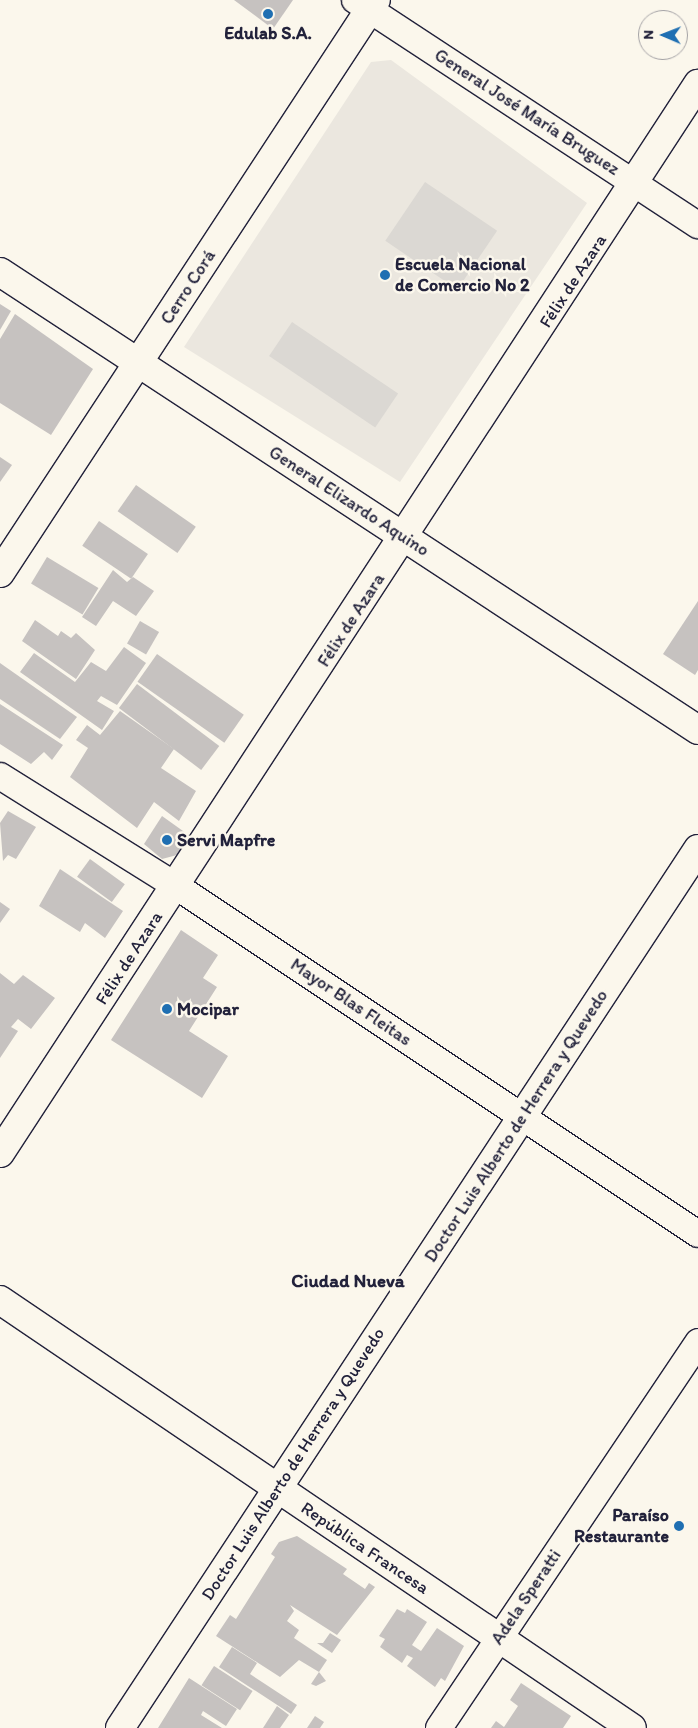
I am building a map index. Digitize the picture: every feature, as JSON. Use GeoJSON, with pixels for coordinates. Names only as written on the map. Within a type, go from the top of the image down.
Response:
{"type":"FeatureCollection","features":[{"type":"Feature","properties":{"kind":"street","name":"General José María Bruguez"},"geometry":{"type":"LineString","coordinates":[[367,3],[698,224]]}},
{"type":"Feature","properties":{"kind":"street","name":"Cerro Corá"},"geometry":{"type":"LineString","coordinates":[[0,573],[138,363],[367,3]]}},
{"type":"Feature","properties":{"kind":"street","name":"Félix de Azara"},"geometry":{"type":"LineString","coordinates":[[0,1153],[406,537],[636,184],[698,84]]}},
{"type":"Feature","properties":{"kind":"street","name":"General Elizardo Aquino"},"geometry":{"type":"LineString","coordinates":[[0,272],[698,730]]}},
{"type":"Feature","properties":{"kind":"street","name":"Mayor Blas Fleitas"},"geometry":{"type":"LineString","coordinates":[[0,776],[176,886],[524,1116],[698,1234]]}},
{"type":"Feature","properties":{"kind":"street","name":"Doctor Luis Alberto de Herrera y Quevedo"},"geometry":{"type":"LineString","coordinates":[[120,1728],[698,849]]}},
{"type":"Feature","properties":{"kind":"street","name":"República Francesa"},"geometry":{"type":"LineString","coordinates":[[0,1300],[632,1728]]}},
{"type":"Feature","properties":{"kind":"street","name":"Adela Speratti"},"geometry":{"type":"LineString","coordinates":[[439,1728],[698,1342]]}},
{"type":"Feature","properties":{"kind":"shaded area","name":"Escuela Nacional de Comercio No 2"},"geometry":{"type":"Polygon","coordinates":[[[391,60],[587,203],[400,482],[184,347],[371,62],[391,60]]]}},
{"type":"Feature","properties":{"kind":"shaded area"},"geometry":{"type":"Polygon","coordinates":[[[425,182],[497,231],[457,290],[385,241],[425,182]]]}},
{"type":"Feature","properties":{"kind":"shaded area"},"geometry":{"type":"Polygon","coordinates":[[[292,322],[398,394],[375,428],[269,356],[292,322]]]}},
{"type":"Feature","properties":{"kind":"building","name":"Edulab S.A."},"geometry":{"type":"Polygon","coordinates":[[[234,0],[293,0],[273,29],[234,0]]]}},
{"type":"Feature","properties":{"kind":"building"},"geometry":{"type":"Polygon","coordinates":[[[0,304],[11,311],[0,330],[0,304]]]}},
{"type":"Feature","properties":{"kind":"building"},"geometry":{"type":"Polygon","coordinates":[[[15,314],[93,369],[51,435],[0,403],[0,339],[15,314]]]}},
{"type":"Feature","properties":{"kind":"building"},"geometry":{"type":"Polygon","coordinates":[[[0,457],[12,465],[0,482],[0,457]]]}},
{"type":"Feature","properties":{"kind":"building"},"geometry":{"type":"Polygon","coordinates":[[[136,485],[196,527],[177,553],[118,511],[136,485]]]}},
{"type":"Feature","properties":{"kind":"building"},"geometry":{"type":"Polygon","coordinates":[[[99,521],[148,554],[131,579],[82,546],[99,521]]]}},
{"type":"Feature","properties":{"kind":"building"},"geometry":{"type":"Polygon","coordinates":[[[47,557],[98,588],[82,614],[31,584],[47,557]]]}},
{"type":"Feature","properties":{"kind":"building"},"geometry":{"type":"Polygon","coordinates":[[[113,570],[127,582],[133,577],[154,591],[136,616],[113,601],[96,626],[82,617],[113,570]]]}},
{"type":"Feature","properties":{"kind":"building"},"geometry":{"type":"Polygon","coordinates":[[[698,601],[698,670],[695,675],[663,654],[698,601]]]}},
{"type":"Feature","properties":{"kind":"building"},"geometry":{"type":"Polygon","coordinates":[[[35,620],[58,636],[61,631],[71,638],[76,633],[95,650],[76,679],[22,641],[35,620]]]}},
{"type":"Feature","properties":{"kind":"building"},"geometry":{"type":"Polygon","coordinates":[[[140,621],[159,632],[146,655],[127,644],[140,621]]]}},
{"type":"Feature","properties":{"kind":"building"},"geometry":{"type":"Polygon","coordinates":[[[124,647],[146,663],[117,705],[101,696],[97,701],[114,711],[102,730],[20,672],[34,653],[75,682],[91,662],[106,671],[124,647]]]}},
{"type":"Feature","properties":{"kind":"building"},"geometry":{"type":"Polygon","coordinates":[[[157,654],[244,715],[224,743],[137,682],[157,654]]]}},
{"type":"Feature","properties":{"kind":"building"},"geometry":{"type":"Polygon","coordinates":[[[0,663],[77,717],[60,739],[0,699],[0,663]]]}},
{"type":"Feature","properties":{"kind":"building"},"geometry":{"type":"Polygon","coordinates":[[[137,684],[219,746],[201,770],[119,708],[137,684]]]}},
{"type":"Feature","properties":{"kind":"building"},"geometry":{"type":"Polygon","coordinates":[[[0,704],[63,745],[52,760],[44,752],[31,764],[0,744],[0,704]]]}},
{"type":"Feature","properties":{"kind":"building"},"geometry":{"type":"Polygon","coordinates":[[[120,711],[174,749],[161,768],[196,791],[179,821],[154,802],[137,828],[70,777],[88,748],[76,740],[87,725],[100,735],[120,711]]]}},
{"type":"Feature","properties":{"kind":"building"},"geometry":{"type":"Polygon","coordinates":[[[8,811],[36,827],[16,859],[8,855],[3,861],[0,823],[8,811]]]}},
{"type":"Feature","properties":{"kind":"building","name":"Servi Mapfre"},"geometry":{"type":"Polygon","coordinates":[[[162,816],[190,836],[177,855],[162,859],[144,844],[162,816]]]}},
{"type":"Feature","properties":{"kind":"building"},"geometry":{"type":"Polygon","coordinates":[[[90,859],[125,884],[112,902],[77,877],[90,859]]]}},
{"type":"Feature","properties":{"kind":"building"},"geometry":{"type":"Polygon","coordinates":[[[60,869],[123,911],[105,938],[85,923],[80,932],[39,906],[60,869]]]}},
{"type":"Feature","properties":{"kind":"building"},"geometry":{"type":"Polygon","coordinates":[[[0,902],[10,909],[0,923],[0,902]]]}},
{"type":"Feature","properties":{"kind":"building","name":"Mocipar"},"geometry":{"type":"Polygon","coordinates":[[[181,930],[218,955],[203,978],[217,987],[189,1031],[228,1056],[202,1098],[111,1040],[181,930]]]}},
{"type":"Feature","properties":{"kind":"building"},"geometry":{"type":"Polygon","coordinates":[[[0,973],[14,984],[23,975],[55,998],[31,1029],[18,1019],[11,1027],[18,1031],[0,1058],[0,973]]]}},
{"type":"Feature","properties":{"kind":"building"},"geometry":{"type":"Polygon","coordinates":[[[297,1536],[347,1569],[343,1574],[365,1589],[369,1583],[375,1587],[337,1635],[290,1605],[294,1611],[287,1621],[299,1630],[294,1638],[327,1660],[319,1672],[299,1660],[280,1677],[216,1636],[230,1615],[236,1619],[275,1557],[271,1554],[279,1542],[297,1536]]]}},
{"type":"Feature","properties":{"kind":"building"},"geometry":{"type":"Polygon","coordinates":[[[397,1609],[405,1613],[407,1609],[427,1622],[412,1645],[421,1651],[437,1628],[464,1646],[445,1681],[441,1678],[435,1687],[407,1666],[413,1658],[407,1655],[402,1663],[380,1647],[385,1639],[379,1636],[397,1609]]]}},
{"type":"Feature","properties":{"kind":"building"},"geometry":{"type":"Polygon","coordinates":[[[330,1633],[341,1640],[332,1653],[317,1643],[323,1643],[330,1633]]]}},
{"type":"Feature","properties":{"kind":"building"},"geometry":{"type":"Polygon","coordinates":[[[232,1647],[257,1663],[250,1674],[297,1705],[291,1714],[219,1667],[232,1647]]]}},
{"type":"Feature","properties":{"kind":"building"},"geometry":{"type":"Polygon","coordinates":[[[214,1666],[253,1691],[240,1710],[201,1685],[214,1666]]]}},
{"type":"Feature","properties":{"kind":"building"},"geometry":{"type":"Polygon","coordinates":[[[319,1672],[326,1681],[316,1686],[311,1684],[319,1672]]]}},
{"type":"Feature","properties":{"kind":"building"},"geometry":{"type":"Polygon","coordinates":[[[189,1678],[237,1709],[226,1726],[203,1711],[201,1715],[222,1728],[158,1728],[189,1678]]]}},
{"type":"Feature","properties":{"kind":"building"},"geometry":{"type":"Polygon","coordinates":[[[521,1683],[571,1716],[563,1728],[491,1728],[496,1721],[504,1727],[518,1706],[510,1700],[521,1683]]]}},
{"type":"Feature","properties":{"kind":"building"},"geometry":{"type":"Polygon","coordinates":[[[277,1706],[289,1715],[280,1728],[263,1728],[277,1706]]]}},
{"type":"Feature","properties":{"kind":"building"},"geometry":{"type":"Polygon","coordinates":[[[315,1716],[324,1722],[320,1728],[307,1728],[315,1716]]]}},
{"type":"Feature","properties":{"kind":"place","name":"Edulab S.A."},"geometry":{"type":"Point","coordinates":[268,14]}},
{"type":"Feature","properties":{"kind":"place","name":"Escuela Nacional de Comercio No 2"},"geometry":{"type":"Point","coordinates":[385,275]}},
{"type":"Feature","properties":{"kind":"place","name":"Servi Mapfre"},"geometry":{"type":"Point","coordinates":[167,840]}},
{"type":"Feature","properties":{"kind":"place","name":"Mocipar"},"geometry":{"type":"Point","coordinates":[167,1009]}},
{"type":"Feature","properties":{"kind":"place","name":"Paraíso Restaurante"},"geometry":{"type":"Point","coordinates":[679,1526]}},
{"type":"Feature","properties":{"kind":"district","name":"Ciudad Nueva"},"geometry":{"type":"Point","coordinates":[348,1281]}}]}
